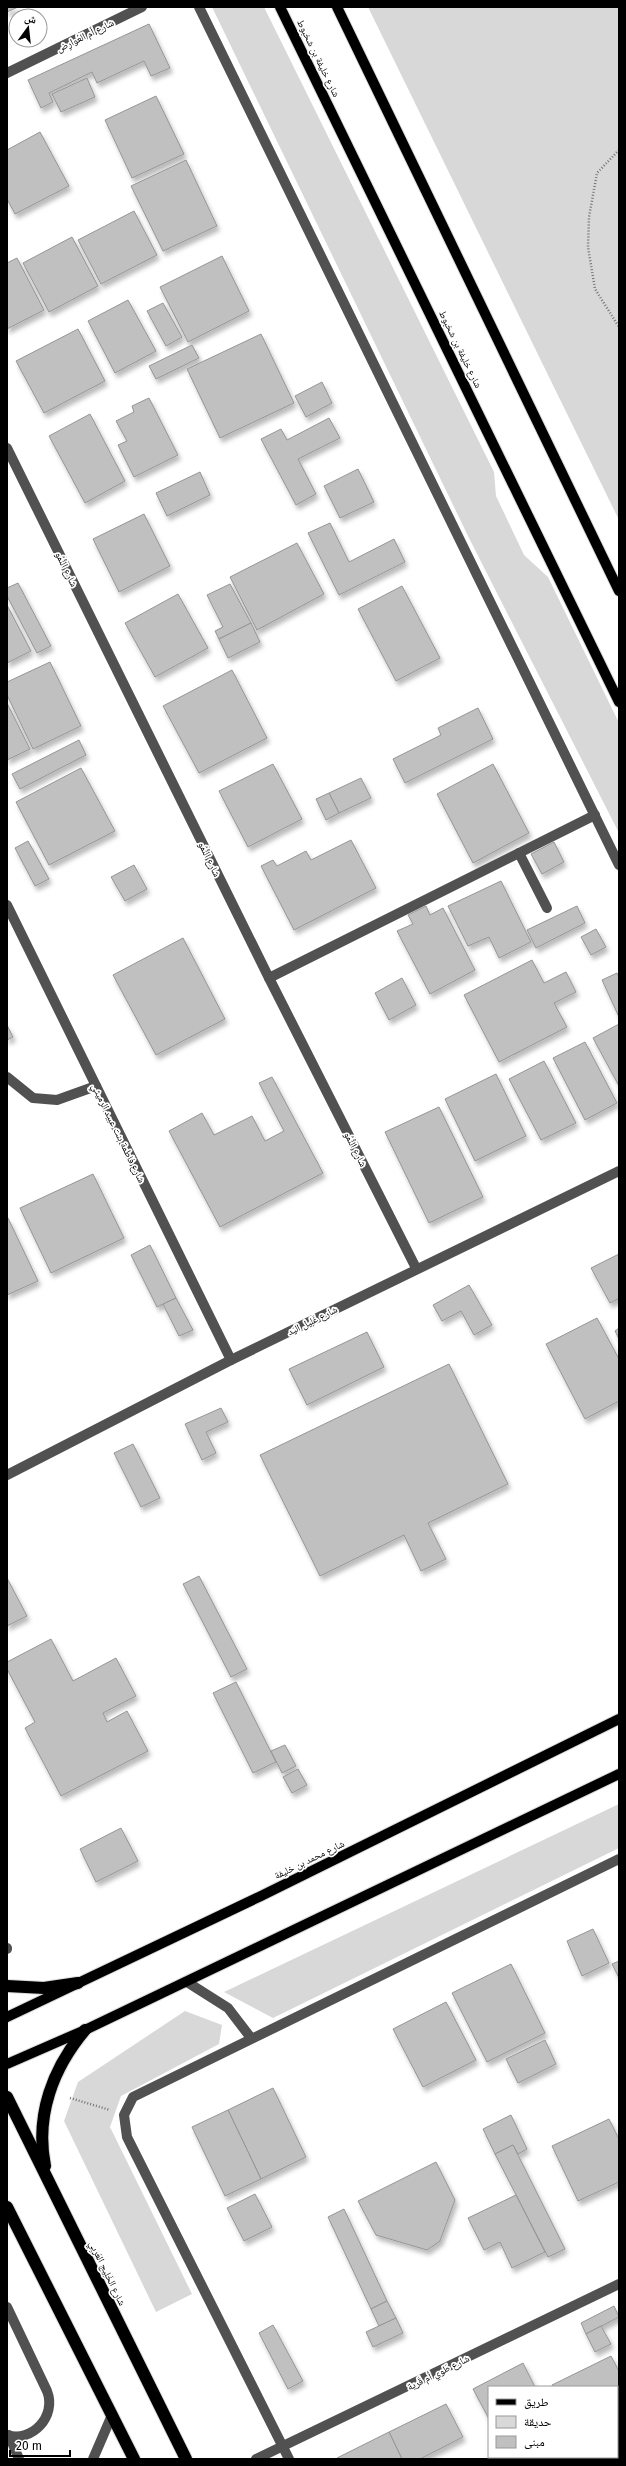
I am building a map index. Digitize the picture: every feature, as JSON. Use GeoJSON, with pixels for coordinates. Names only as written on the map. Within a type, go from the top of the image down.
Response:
{"type":"FeatureCollection","features":[{"type":"Feature","properties":{"kind":"highway"},"geometry":{"type":"LineString","coordinates":[[7,1986],[44,1988],[78,1983]]}},
{"type":"Feature","properties":{"kind":"highway"},"geometry":{"type":"LineString","coordinates":[[47,2179],[42,2135],[49,2091],[64,2059],[85,2030]]}},
{"type":"Feature","properties":{"kind":"highway","name":"شارع الخَلِيج العَربِي"},"geometry":{"type":"LineString","coordinates":[[7,2097],[186,2459]]}},
{"type":"Feature","properties":{"kind":"highway"},"geometry":{"type":"LineString","coordinates":[[7,2207],[134,2459]]}},
{"type":"Feature","properties":{"kind":"main road","name":"شارع خليفة بن شخبوط"},"geometry":{"type":"LineString","coordinates":[[280,7],[619,702]]}},
{"type":"Feature","properties":{"kind":"main road"},"geometry":{"type":"LineString","coordinates":[[337,7],[619,591]]}},
{"type":"Feature","properties":{"kind":"main road","name":"شارع محمد بن خليفة"},"geometry":{"type":"LineString","coordinates":[[7,2017],[261,1896],[619,1719]]}},
{"type":"Feature","properties":{"kind":"main road"},"geometry":{"type":"LineString","coordinates":[[7,2064],[85,2030],[187,1982],[619,1774]]}},
{"type":"Feature","properties":{"kind":"street","name":"شارع أم العُوارِض"},"geometry":{"type":"LineString","coordinates":[[7,73],[142,7]]}},
{"type":"Feature","properties":{"kind":"street"},"geometry":{"type":"LineString","coordinates":[[199,7],[619,864]]}},
{"type":"Feature","properties":{"kind":"street","name":"شارع النُّمُو"},"geometry":{"type":"LineString","coordinates":[[7,448],[269,978],[416,1268]]}},
{"type":"Feature","properties":{"kind":"street"},"geometry":{"type":"LineString","coordinates":[[269,978],[595,815]]}},
{"type":"Feature","properties":{"kind":"street"},"geometry":{"type":"LineString","coordinates":[[519,853],[547,908]]}},
{"type":"Feature","properties":{"kind":"street","name":"شارع فاطمة بنت عبيد الرميثي"},"geometry":{"type":"LineString","coordinates":[[7,905],[231,1360]]}},
{"type":"Feature","properties":{"kind":"street"},"geometry":{"type":"LineString","coordinates":[[7,1077],[33,1098],[56,1100],[96,1086]]}},
{"type":"Feature","properties":{"kind":"street","name":"شارع غَلِيل اليَد"},"geometry":{"type":"LineString","coordinates":[[7,1475],[231,1360],[416,1268],[619,1171]]}},
{"type":"Feature","properties":{"kind":"street"},"geometry":{"type":"LineString","coordinates":[[290,2459],[128,2137],[124,2115],[133,2097],[619,1859]]}},
{"type":"Feature","properties":{"kind":"street"},"geometry":{"type":"LineString","coordinates":[[187,1982],[228,2008],[251,2038]]}},
{"type":"Feature","properties":{"kind":"street","name":"شارع طَوي أم قَرية"},"geometry":{"type":"LineString","coordinates":[[256,2459],[284,2447],[619,2284]]}},
{"type":"Feature","properties":{"kind":"street"},"geometry":{"type":"LineString","coordinates":[[7,2307],[47,2391],[51,2404],[50,2411],[43,2423],[22,2435],[8,2435],[19,2459]]}},
{"type":"Feature","properties":{"kind":"street"},"geometry":{"type":"LineString","coordinates":[[93,2459],[112,2415]]}},
{"type":"Feature","properties":{"kind":"path"},"geometry":{"type":"LineString","coordinates":[[619,150],[597,173],[589,217],[588,247],[595,289],[619,327]]}},
{"type":"Feature","properties":{"kind":"path"},"geometry":{"type":"LineString","coordinates":[[70,2098],[124,2115]]}},
{"type":"Feature","properties":{"kind":"green space"},"geometry":{"type":"Polygon","coordinates":[[[212,7],[264,7],[494,472],[496,496],[524,555],[548,577],[619,723],[619,833],[470,540],[212,7]]]}},
{"type":"Feature","properties":{"kind":"green space"},"geometry":{"type":"Polygon","coordinates":[[[368,7],[619,7],[619,520],[368,7]]]}},
{"type":"Feature","properties":{"kind":"green space"},"geometry":{"type":"Polygon","coordinates":[[[619,1804],[619,1848],[273,2018],[224,1992],[619,1804]]]}},
{"type":"Feature","properties":{"kind":"green space"},"geometry":{"type":"Polygon","coordinates":[[[185,2011],[222,2025],[219,2044],[121,2096],[110,2127],[192,2294],[156,2312],[64,2121],[78,2082],[185,2011]]]}},
{"type":"Feature","properties":{"kind":"building"},"geometry":{"type":"Polygon","coordinates":[[[7,7],[18,7],[8,8],[7,12],[7,7]]]}},
{"type":"Feature","properties":{"kind":"building"},"geometry":{"type":"Polygon","coordinates":[[[149,24],[170,68],[151,76],[144,61],[97,83],[92,72],[49,93],[53,102],[41,108],[28,80],[149,24]]]}},
{"type":"Feature","properties":{"kind":"building"},"geometry":{"type":"Polygon","coordinates":[[[87,78],[95,97],[61,112],[52,94],[87,78]]]}},
{"type":"Feature","properties":{"kind":"building"},"geometry":{"type":"Polygon","coordinates":[[[156,96],[184,154],[132,178],[105,120],[156,96]]]}},
{"type":"Feature","properties":{"kind":"building"},"geometry":{"type":"Polygon","coordinates":[[[40,132],[69,186],[15,214],[7,199],[7,150],[40,132]]]}},
{"type":"Feature","properties":{"kind":"building"},"geometry":{"type":"Polygon","coordinates":[[[186,160],[217,226],[163,251],[131,186],[186,160]]]}},
{"type":"Feature","properties":{"kind":"building"},"geometry":{"type":"Polygon","coordinates":[[[134,211],[157,255],[101,284],[78,240],[134,211]]]}},
{"type":"Feature","properties":{"kind":"building"},"geometry":{"type":"Polygon","coordinates":[[[72,237],[98,286],[49,312],[23,263],[72,237]]]}},
{"type":"Feature","properties":{"kind":"building"},"geometry":{"type":"Polygon","coordinates":[[[222,256],[249,311],[188,342],[160,287],[222,256]]]}},
{"type":"Feature","properties":{"kind":"building"},"geometry":{"type":"Polygon","coordinates":[[[17,258],[44,310],[7,329],[7,263],[17,258]]]}},
{"type":"Feature","properties":{"kind":"building"},"geometry":{"type":"Polygon","coordinates":[[[128,300],[156,351],[115,373],[88,321],[128,300]]]}},
{"type":"Feature","properties":{"kind":"building"},"geometry":{"type":"Polygon","coordinates":[[[163,303],[182,337],[166,346],[147,311],[163,303]]]}},
{"type":"Feature","properties":{"kind":"building"},"geometry":{"type":"Polygon","coordinates":[[[78,329],[105,381],[44,413],[16,361],[78,329]]]}},
{"type":"Feature","properties":{"kind":"building"},"geometry":{"type":"Polygon","coordinates":[[[261,334],[294,403],[220,438],[187,369],[261,334]]]}},
{"type":"Feature","properties":{"kind":"building"},"geometry":{"type":"Polygon","coordinates":[[[192,345],[199,358],[156,379],[149,366],[192,345]]]}},
{"type":"Feature","properties":{"kind":"building"},"geometry":{"type":"Polygon","coordinates":[[[322,382],[332,403],[306,417],[295,396],[322,382]]]}},
{"type":"Feature","properties":{"kind":"building"},"geometry":{"type":"Polygon","coordinates":[[[149,398],[178,455],[134,477],[118,445],[127,441],[116,421],[134,412],[132,406],[149,398]]]}},
{"type":"Feature","properties":{"kind":"building"},"geometry":{"type":"Polygon","coordinates":[[[90,414],[125,481],[85,503],[49,436],[90,414]]]}},
{"type":"Feature","properties":{"kind":"building"},"geometry":{"type":"Polygon","coordinates":[[[329,418],[340,438],[298,459],[316,494],[296,505],[261,439],[281,429],[287,440],[329,418]]]}},
{"type":"Feature","properties":{"kind":"building"},"geometry":{"type":"Polygon","coordinates":[[[358,469],[374,502],[340,518],[324,486],[358,469]]]}},
{"type":"Feature","properties":{"kind":"building"},"geometry":{"type":"Polygon","coordinates":[[[200,472],[210,495],[167,516],[156,493],[200,472]]]}},
{"type":"Feature","properties":{"kind":"building"},"geometry":{"type":"Polygon","coordinates":[[[144,514],[170,566],[119,592],[93,539],[144,514]]]}},
{"type":"Feature","properties":{"kind":"building"},"geometry":{"type":"Polygon","coordinates":[[[330,523],[349,562],[394,539],[405,562],[339,595],[308,533],[330,523]]]}},
{"type":"Feature","properties":{"kind":"building"},"geometry":{"type":"Polygon","coordinates":[[[297,543],[324,594],[257,630],[230,577],[297,543]]]}},
{"type":"Feature","properties":{"kind":"building"},"geometry":{"type":"Polygon","coordinates":[[[18,583],[51,646],[37,653],[7,596],[7,588],[18,583]]]}},
{"type":"Feature","properties":{"kind":"building"},"geometry":{"type":"Polygon","coordinates":[[[230,584],[251,623],[219,639],[215,631],[223,627],[207,595],[230,584]]]}},
{"type":"Feature","properties":{"kind":"building"},"geometry":{"type":"Polygon","coordinates":[[[402,586],[440,658],[396,681],[358,609],[402,586]]]}},
{"type":"Feature","properties":{"kind":"building"},"geometry":{"type":"Polygon","coordinates":[[[178,594],[208,648],[155,677],[125,623],[178,594]]]}},
{"type":"Feature","properties":{"kind":"building"},"geometry":{"type":"Polygon","coordinates":[[[7,605],[31,651],[7,663],[7,605]]]}},
{"type":"Feature","properties":{"kind":"building"},"geometry":{"type":"Polygon","coordinates":[[[251,623],[260,642],[228,658],[219,639],[251,623]]]}},
{"type":"Feature","properties":{"kind":"building"},"geometry":{"type":"Polygon","coordinates":[[[50,662],[81,726],[33,749],[7,695],[7,682],[50,662]]]}},
{"type":"Feature","properties":{"kind":"building"},"geometry":{"type":"Polygon","coordinates":[[[232,670],[267,738],[199,773],[163,706],[232,670]]]}},
{"type":"Feature","properties":{"kind":"building"},"geometry":{"type":"Polygon","coordinates":[[[7,703],[30,749],[7,760],[7,703]]]}},
{"type":"Feature","properties":{"kind":"building"},"geometry":{"type":"Polygon","coordinates":[[[478,708],[493,739],[405,783],[393,759],[441,735],[438,728],[478,708]]]}},
{"type":"Feature","properties":{"kind":"building"},"geometry":{"type":"Polygon","coordinates":[[[79,740],[86,755],[20,789],[12,774],[79,740]]]}},
{"type":"Feature","properties":{"kind":"building"},"geometry":{"type":"Polygon","coordinates":[[[273,764],[302,819],[248,847],[219,791],[273,764]]]}},
{"type":"Feature","properties":{"kind":"building"},"geometry":{"type":"Polygon","coordinates":[[[493,764],[529,833],[473,863],[437,794],[493,764]]]}},
{"type":"Feature","properties":{"kind":"building"},"geometry":{"type":"Polygon","coordinates":[[[81,768],[115,831],[49,865],[16,802],[81,768]]]}},
{"type":"Feature","properties":{"kind":"building"},"geometry":{"type":"Polygon","coordinates":[[[361,778],[371,798],[339,813],[329,793],[361,778]]]}},
{"type":"Feature","properties":{"kind":"building"},"geometry":{"type":"Polygon","coordinates":[[[329,793],[339,813],[326,820],[316,799],[329,793]]]}},
{"type":"Feature","properties":{"kind":"building"},"geometry":{"type":"Polygon","coordinates":[[[351,840],[376,888],[294,930],[261,866],[273,860],[277,866],[306,851],[311,860],[351,840]]]}},
{"type":"Feature","properties":{"kind":"building"},"geometry":{"type":"Polygon","coordinates":[[[28,841],[49,879],[35,886],[15,848],[28,841]]]}},
{"type":"Feature","properties":{"kind":"building"},"geometry":{"type":"Polygon","coordinates":[[[554,842],[564,862],[542,874],[531,854],[554,842]]]}},
{"type":"Feature","properties":{"kind":"building"},"geometry":{"type":"Polygon","coordinates":[[[134,865],[147,889],[125,901],[111,877],[134,865]]]}},
{"type":"Feature","properties":{"kind":"building"},"geometry":{"type":"Polygon","coordinates":[[[501,881],[531,942],[499,958],[489,937],[468,946],[448,906],[501,881]]]}},
{"type":"Feature","properties":{"kind":"building"},"geometry":{"type":"Polygon","coordinates":[[[426,906],[430,915],[443,908],[475,970],[430,994],[397,931],[413,924],[408,915],[426,906]]]}},
{"type":"Feature","properties":{"kind":"building"},"geometry":{"type":"Polygon","coordinates":[[[577,906],[585,923],[536,948],[527,930],[577,906]]]}},
{"type":"Feature","properties":{"kind":"building"},"geometry":{"type":"Polygon","coordinates":[[[596,929],[606,947],[591,955],[581,937],[596,929]]]}},
{"type":"Feature","properties":{"kind":"building"},"geometry":{"type":"Polygon","coordinates":[[[183,938],[225,1019],[156,1055],[113,975],[183,938]]]}},
{"type":"Feature","properties":{"kind":"building"},"geometry":{"type":"Polygon","coordinates":[[[532,960],[544,983],[566,972],[576,992],[554,1003],[567,1027],[499,1062],[464,995],[532,960]]]}},
{"type":"Feature","properties":{"kind":"building"},"geometry":{"type":"Polygon","coordinates":[[[617,973],[619,977],[619,1017],[602,980],[617,973]]]}},
{"type":"Feature","properties":{"kind":"building"},"geometry":{"type":"Polygon","coordinates":[[[402,978],[416,1005],[389,1020],[375,993],[402,978]]]}},
{"type":"Feature","properties":{"kind":"building"},"geometry":{"type":"Polygon","coordinates":[[[619,1024],[619,1086],[593,1038],[619,1024]]]}},
{"type":"Feature","properties":{"kind":"building"},"geometry":{"type":"Polygon","coordinates":[[[7,1025],[13,1037],[7,1040],[7,1025]]]}},
{"type":"Feature","properties":{"kind":"building"},"geometry":{"type":"Polygon","coordinates":[[[585,1042],[617,1103],[585,1120],[553,1058],[585,1042]]]}},
{"type":"Feature","properties":{"kind":"building"},"geometry":{"type":"Polygon","coordinates":[[[544,1061],[576,1123],[541,1140],[509,1079],[544,1061]]]}},
{"type":"Feature","properties":{"kind":"building"},"geometry":{"type":"Polygon","coordinates":[[[496,1074],[526,1136],[475,1161],[445,1099],[496,1074]]]}},
{"type":"Feature","properties":{"kind":"building"},"geometry":{"type":"Polygon","coordinates":[[[272,1077],[323,1173],[220,1227],[169,1131],[202,1113],[214,1135],[252,1116],[265,1141],[284,1131],[259,1083],[272,1077]]]}},
{"type":"Feature","properties":{"kind":"building"},"geometry":{"type":"Polygon","coordinates":[[[439,1107],[483,1197],[429,1223],[385,1132],[439,1107]]]}},
{"type":"Feature","properties":{"kind":"building"},"geometry":{"type":"Polygon","coordinates":[[[93,1174],[124,1238],[51,1273],[20,1208],[93,1174]]]}},
{"type":"Feature","properties":{"kind":"building"},"geometry":{"type":"Polygon","coordinates":[[[8,1218],[38,1281],[7,1295],[7,1219],[8,1218]]]}},
{"type":"Feature","properties":{"kind":"building"},"geometry":{"type":"Polygon","coordinates":[[[150,1245],[176,1298],[157,1307],[131,1255],[150,1245]]]}},
{"type":"Feature","properties":{"kind":"building"},"geometry":{"type":"Polygon","coordinates":[[[619,1254],[619,1302],[618,1299],[610,1303],[591,1268],[619,1254]]]}},
{"type":"Feature","properties":{"kind":"building"},"geometry":{"type":"Polygon","coordinates":[[[469,1285],[492,1325],[474,1335],[461,1311],[442,1321],[433,1305],[469,1285]]]}},
{"type":"Feature","properties":{"kind":"building"},"geometry":{"type":"Polygon","coordinates":[[[176,1298],[193,1330],[179,1336],[163,1304],[176,1298]]]}},
{"type":"Feature","properties":{"kind":"building"},"geometry":{"type":"Polygon","coordinates":[[[597,1318],[619,1359],[619,1401],[585,1419],[546,1344],[597,1318]]]}},
{"type":"Feature","properties":{"kind":"building"},"geometry":{"type":"Polygon","coordinates":[[[619,1328],[619,1339],[615,1331],[619,1328]]]}},
{"type":"Feature","properties":{"kind":"building"},"geometry":{"type":"Polygon","coordinates":[[[367,1332],[384,1367],[307,1405],[289,1369],[367,1332]]]}},
{"type":"Feature","properties":{"kind":"building"},"geometry":{"type":"Polygon","coordinates":[[[449,1364],[508,1484],[428,1523],[446,1559],[421,1571],[404,1535],[320,1576],[260,1455],[449,1364]]]}},
{"type":"Feature","properties":{"kind":"building"},"geometry":{"type":"Polygon","coordinates":[[[221,1408],[228,1422],[206,1432],[216,1453],[202,1460],[185,1424],[221,1408]]]}},
{"type":"Feature","properties":{"kind":"building"},"geometry":{"type":"Polygon","coordinates":[[[133,1444],[160,1498],[141,1507],[114,1453],[133,1444]]]}},
{"type":"Feature","properties":{"kind":"building"},"geometry":{"type":"Polygon","coordinates":[[[199,1576],[247,1669],[231,1677],[183,1584],[199,1576]]]}},
{"type":"Feature","properties":{"kind":"building"},"geometry":{"type":"Polygon","coordinates":[[[7,1578],[27,1616],[7,1626],[7,1578]]]}},
{"type":"Feature","properties":{"kind":"building"},"geometry":{"type":"Polygon","coordinates":[[[51,1639],[73,1681],[116,1658],[136,1696],[103,1713],[107,1722],[127,1711],[148,1751],[61,1796],[25,1728],[35,1722],[7,1669],[7,1662],[51,1639]]]}},
{"type":"Feature","properties":{"kind":"building"},"geometry":{"type":"Polygon","coordinates":[[[236,1682],[276,1762],[253,1773],[213,1693],[236,1682]]]}},
{"type":"Feature","properties":{"kind":"building"},"geometry":{"type":"Polygon","coordinates":[[[285,1745],[296,1766],[282,1773],[271,1751],[285,1745]]]}},
{"type":"Feature","properties":{"kind":"building"},"geometry":{"type":"Polygon","coordinates":[[[298,1769],[307,1785],[292,1793],[283,1777],[298,1769]]]}},
{"type":"Feature","properties":{"kind":"building"},"geometry":{"type":"Polygon","coordinates":[[[121,1828],[138,1861],[96,1882],[80,1849],[121,1828]]]}},
{"type":"Feature","properties":{"kind":"building"},"geometry":{"type":"Polygon","coordinates":[[[593,1929],[609,1963],[582,1976],[567,1941],[593,1929]]]}},
{"type":"Feature","properties":{"kind":"building"},"geometry":{"type":"Polygon","coordinates":[[[619,1961],[619,1978],[612,1964],[619,1961]]]}},
{"type":"Feature","properties":{"kind":"building"},"geometry":{"type":"Polygon","coordinates":[[[511,1964],[545,2033],[487,2062],[452,1993],[511,1964]]]}},
{"type":"Feature","properties":{"kind":"building"},"geometry":{"type":"Polygon","coordinates":[[[446,2002],[476,2060],[423,2087],[393,2029],[446,2002]]]}},
{"type":"Feature","properties":{"kind":"building"},"geometry":{"type":"Polygon","coordinates":[[[545,2040],[556,2064],[518,2083],[506,2059],[545,2040]]]}},
{"type":"Feature","properties":{"kind":"building"},"geometry":{"type":"Polygon","coordinates":[[[273,2088],[306,2157],[261,2179],[228,2110],[273,2088]]]}},
{"type":"Feature","properties":{"kind":"building"},"geometry":{"type":"Polygon","coordinates":[[[228,2110],[261,2179],[225,2196],[192,2127],[228,2110]]]}},
{"type":"Feature","properties":{"kind":"building"},"geometry":{"type":"Polygon","coordinates":[[[511,2115],[527,2149],[518,2154],[513,2145],[495,2154],[483,2129],[511,2115]]]}},
{"type":"Feature","properties":{"kind":"building"},"geometry":{"type":"Polygon","coordinates":[[[609,2119],[619,2139],[619,2182],[578,2201],[552,2146],[609,2119]]]}},
{"type":"Feature","properties":{"kind":"building"},"geometry":{"type":"Polygon","coordinates":[[[513,2145],[565,2249],[548,2257],[495,2154],[513,2145]]]}},
{"type":"Feature","properties":{"kind":"building"},"geometry":{"type":"Polygon","coordinates":[[[436,2162],[455,2200],[440,2241],[427,2250],[376,2235],[358,2201],[436,2162]]]}},
{"type":"Feature","properties":{"kind":"building"},"geometry":{"type":"Polygon","coordinates":[[[255,2194],[272,2227],[244,2241],[227,2208],[255,2194]]]}},
{"type":"Feature","properties":{"kind":"building"},"geometry":{"type":"Polygon","coordinates":[[[516,2195],[545,2252],[512,2268],[500,2242],[484,2250],[468,2218],[516,2195]]]}},
{"type":"Feature","properties":{"kind":"building"},"geometry":{"type":"Polygon","coordinates":[[[344,2209],[387,2301],[371,2309],[328,2217],[344,2209]]]}},
{"type":"Feature","properties":{"kind":"building"},"geometry":{"type":"Polygon","coordinates":[[[387,2301],[396,2318],[379,2326],[371,2309],[387,2301]]]}},
{"type":"Feature","properties":{"kind":"building"},"geometry":{"type":"Polygon","coordinates":[[[614,2306],[619,2317],[586,2334],[581,2323],[614,2306]]]}},
{"type":"Feature","properties":{"kind":"building"},"geometry":{"type":"Polygon","coordinates":[[[396,2318],[403,2333],[373,2347],[366,2332],[396,2318]]]}},
{"type":"Feature","properties":{"kind":"building"},"geometry":{"type":"Polygon","coordinates":[[[273,2325],[303,2381],[288,2389],[259,2333],[273,2325]]]}},
{"type":"Feature","properties":{"kind":"building"},"geometry":{"type":"Polygon","coordinates":[[[601,2326],[611,2344],[595,2352],[586,2334],[601,2326]]]}},
{"type":"Feature","properties":{"kind":"building"},"geometry":{"type":"Polygon","coordinates":[[[611,2356],[619,2371],[619,2404],[618,2386],[552,2385],[611,2356]]]}},
{"type":"Feature","properties":{"kind":"building"},"geometry":{"type":"Polygon","coordinates":[[[523,2363],[534,2386],[488,2386],[488,2417],[473,2389],[523,2363]]]}},
{"type":"Feature","properties":{"kind":"building"},"geometry":{"type":"Polygon","coordinates":[[[446,2404],[463,2437],[420,2459],[402,2459],[389,2432],[446,2404]]]}},
{"type":"Feature","properties":{"kind":"building"},"geometry":{"type":"Polygon","coordinates":[[[389,2432],[402,2459],[337,2459],[337,2458],[389,2432]]]}},
{"type":"Feature","properties":{"kind":"building"},"geometry":{"type":"Polygon","coordinates":[[[618,2448],[619,2459],[597,2459],[618,2458],[618,2448]]]}},
{"type":"Feature","properties":{"kind":"building"},"geometry":{"type":"Polygon","coordinates":[[[512,2458],[512,2459],[497,2459],[512,2458]]]}}]}
